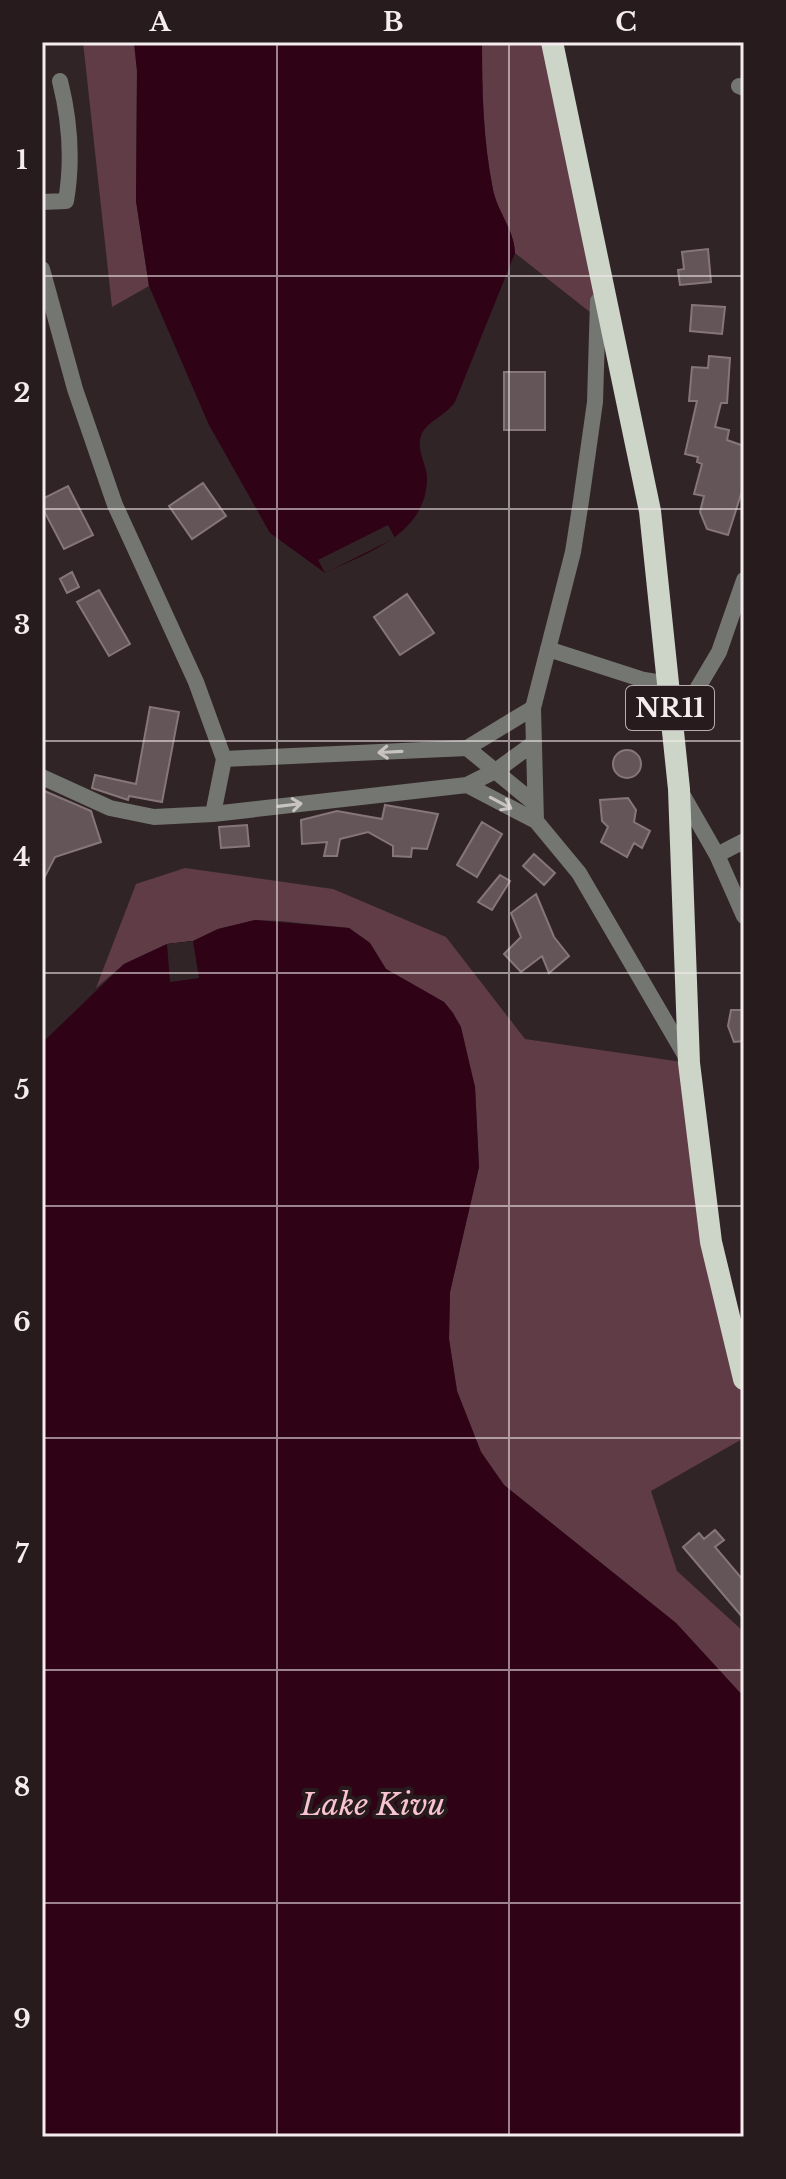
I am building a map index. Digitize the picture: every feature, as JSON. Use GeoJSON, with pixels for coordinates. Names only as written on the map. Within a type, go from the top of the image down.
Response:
{"type":"FeatureCollection","features":[{"type":"Feature","properties":{"kind":"highway","name":"NR11"},"geometry":{"type":"LineString","coordinates":[[552,42],[650,511],[679,789],[689,1063],[711,1242],[744,1379]]}},
{"type":"Feature","properties":{"kind":"street"},"geometry":{"type":"LineString","coordinates":[[42,202],[66,201],[71,171],[68,113],[60,81]]}},
{"type":"Feature","properties":{"kind":"street"},"geometry":{"type":"LineString","coordinates":[[536,821],[533,802],[533,708],[573,552],[595,402],[600,320],[594,240]]}},
{"type":"Feature","properties":{"kind":"street"},"geometry":{"type":"LineString","coordinates":[[42,269],[75,389],[115,505],[196,682],[224,759],[213,814]]}},
{"type":"Feature","properties":{"kind":"street"},"geometry":{"type":"LineString","coordinates":[[671,733],[719,652],[744,580]]}},
{"type":"Feature","properties":{"kind":"street"},"geometry":{"type":"LineString","coordinates":[[548,649],[644,680],[669,684]]}},
{"type":"Feature","properties":{"kind":"street"},"geometry":{"type":"LineString","coordinates":[[224,759],[467,748],[533,708]]}},
{"type":"Feature","properties":{"kind":"street"},"geometry":{"type":"LineString","coordinates":[[42,777],[130,814],[213,814],[467,785],[497,770],[534,743]]}},
{"type":"Feature","properties":{"kind":"street"},"geometry":{"type":"LineString","coordinates":[[467,748],[533,802]]}},
{"type":"Feature","properties":{"kind":"street"},"geometry":{"type":"LineString","coordinates":[[467,785],[536,821],[579,873],[689,1063]]}},
{"type":"Feature","properties":{"kind":"street"},"geometry":{"type":"LineString","coordinates":[[679,789],[717,855],[744,916]]}},
{"type":"Feature","properties":{"kind":"street"},"geometry":{"type":"LineString","coordinates":[[717,855],[743,842]]}},
{"type":"Feature","properties":{"kind":"shaded area"},"geometry":{"type":"Polygon","coordinates":[[[83,42],[134,42],[137,71],[136,201],[149,286],[112,307],[83,42]]]}},
{"type":"Feature","properties":{"kind":"shaded area"},"geometry":{"type":"Polygon","coordinates":[[[482,42],[552,42],[600,320],[515,253],[512,236],[495,198],[487,153],[482,42]]]}},
{"type":"Feature","properties":{"kind":"shaded area"},"geometry":{"type":"Polygon","coordinates":[[[185,868],[333,889],[446,937],[525,1039],[689,1063],[744,1379],[744,1438],[651,1491],[677,1571],[744,1632],[744,1697],[676,1623],[504,1485],[481,1452],[457,1391],[449,1339],[450,1292],[479,1167],[475,1087],[453,1013],[444,1002],[386,969],[370,943],[349,928],[280,921],[255,920],[218,929],[193,941],[167,944],[124,964],[96,988],[136,884],[185,868]]]}},
{"type":"Feature","properties":{"kind":"water"},"geometry":{"type":"Polygon","coordinates":[[[134,42],[482,42],[487,153],[495,198],[512,236],[515,253],[455,402],[427,426],[421,436],[420,447],[427,478],[424,498],[417,514],[406,528],[391,539],[325,573],[270,533],[209,425],[149,286],[136,201],[137,71],[134,42]]]}},
{"type":"Feature","properties":{"kind":"water","name":"Lake Kivu"},"geometry":{"type":"Polygon","coordinates":[[[255,920],[349,928],[370,943],[386,969],[444,1002],[453,1013],[461,1027],[475,1087],[479,1167],[450,1292],[449,1339],[457,1391],[481,1452],[504,1485],[676,1623],[744,1697],[744,2137],[42,2137],[42,1043],[124,964],[167,944],[193,941],[218,929],[255,920]]]}},
{"type":"Feature","properties":{"kind":"pier"},"geometry":{"type":"Polygon","coordinates":[[[388,525],[395,538],[325,573],[318,560],[388,525]]]}},
{"type":"Feature","properties":{"kind":"pier"},"geometry":{"type":"Polygon","coordinates":[[[193,941],[199,978],[170,982],[167,944],[193,941]]]}},
{"type":"Feature","properties":{"kind":"building"},"geometry":{"type":"Polygon","coordinates":[[[708,249],[711,282],[680,285],[678,270],[684,269],[682,252],[708,249]]]}},
{"type":"Feature","properties":{"kind":"building"},"geometry":{"type":"Polygon","coordinates":[[[692,305],[725,307],[722,334],[690,331],[692,305]]]}},
{"type":"Feature","properties":{"kind":"building"},"geometry":{"type":"Polygon","coordinates":[[[709,356],[730,358],[727,403],[721,403],[715,427],[729,430],[727,440],[744,446],[744,485],[728,535],[707,529],[700,512],[704,496],[694,494],[702,464],[697,462],[698,457],[685,454],[697,401],[689,401],[692,367],[708,368],[709,356]]]}},
{"type":"Feature","properties":{"kind":"building"},"geometry":{"type":"Polygon","coordinates":[[[504,372],[545,372],[545,430],[504,430],[504,372]]]}},
{"type":"Feature","properties":{"kind":"building"},"geometry":{"type":"Polygon","coordinates":[[[203,483],[226,516],[192,539],[169,506],[203,483]]]}},
{"type":"Feature","properties":{"kind":"building"},"geometry":{"type":"Polygon","coordinates":[[[68,486],[93,535],[64,549],[42,507],[42,499],[68,486]]]}},
{"type":"Feature","properties":{"kind":"building"},"geometry":{"type":"Polygon","coordinates":[[[72,572],[79,587],[67,593],[60,579],[72,572]]]}},
{"type":"Feature","properties":{"kind":"building"},"geometry":{"type":"Polygon","coordinates":[[[99,590],[130,644],[109,656],[77,602],[99,590]]]}},
{"type":"Feature","properties":{"kind":"building"},"geometry":{"type":"Polygon","coordinates":[[[407,594],[434,633],[400,655],[374,617],[407,594]]]}},
{"type":"Feature","properties":{"kind":"building"},"geometry":{"type":"Polygon","coordinates":[[[150,707],[179,712],[162,802],[129,796],[128,800],[92,788],[95,775],[136,784],[150,707]]]}},
{"type":"Feature","properties":{"kind":"building"},"geometry":{"type":"Polygon","coordinates":[[[627,750],[637,754],[641,764],[637,774],[627,778],[617,774],[613,764],[617,754],[627,750]]]}},
{"type":"Feature","properties":{"kind":"building"},"geometry":{"type":"Polygon","coordinates":[[[42,790],[91,811],[101,842],[55,857],[42,882],[42,790]]]}},
{"type":"Feature","properties":{"kind":"building"},"geometry":{"type":"Polygon","coordinates":[[[628,798],[636,810],[634,822],[650,831],[642,848],[634,843],[627,857],[601,842],[608,827],[602,821],[600,800],[628,798]]]}},
{"type":"Feature","properties":{"kind":"building"},"geometry":{"type":"Polygon","coordinates":[[[385,805],[438,814],[427,849],[412,848],[411,857],[393,856],[393,846],[368,832],[340,839],[337,856],[324,856],[327,842],[302,844],[301,820],[337,811],[382,819],[385,805]]]}},
{"type":"Feature","properties":{"kind":"building"},"geometry":{"type":"Polygon","coordinates":[[[482,822],[502,834],[477,877],[457,865],[482,822]]]}},
{"type":"Feature","properties":{"kind":"building"},"geometry":{"type":"Polygon","coordinates":[[[247,825],[249,846],[221,848],[219,827],[247,825]]]}},
{"type":"Feature","properties":{"kind":"building"},"geometry":{"type":"Polygon","coordinates":[[[534,854],[555,873],[544,885],[523,866],[534,854]]]}},
{"type":"Feature","properties":{"kind":"building"},"geometry":{"type":"Polygon","coordinates":[[[500,875],[510,881],[492,910],[478,902],[500,875]]]}},
{"type":"Feature","properties":{"kind":"building"},"geometry":{"type":"Polygon","coordinates":[[[536,894],[554,937],[569,956],[549,973],[542,956],[521,972],[504,954],[521,937],[511,913],[536,894]]]}},
{"type":"Feature","properties":{"kind":"building"},"geometry":{"type":"Polygon","coordinates":[[[731,1010],[744,1010],[744,1041],[734,1042],[728,1026],[731,1010]]]}},
{"type":"Feature","properties":{"kind":"building"},"geometry":{"type":"Polygon","coordinates":[[[715,1530],[724,1540],[715,1547],[744,1581],[744,1619],[683,1547],[699,1533],[704,1539],[715,1530]]]}}]}
